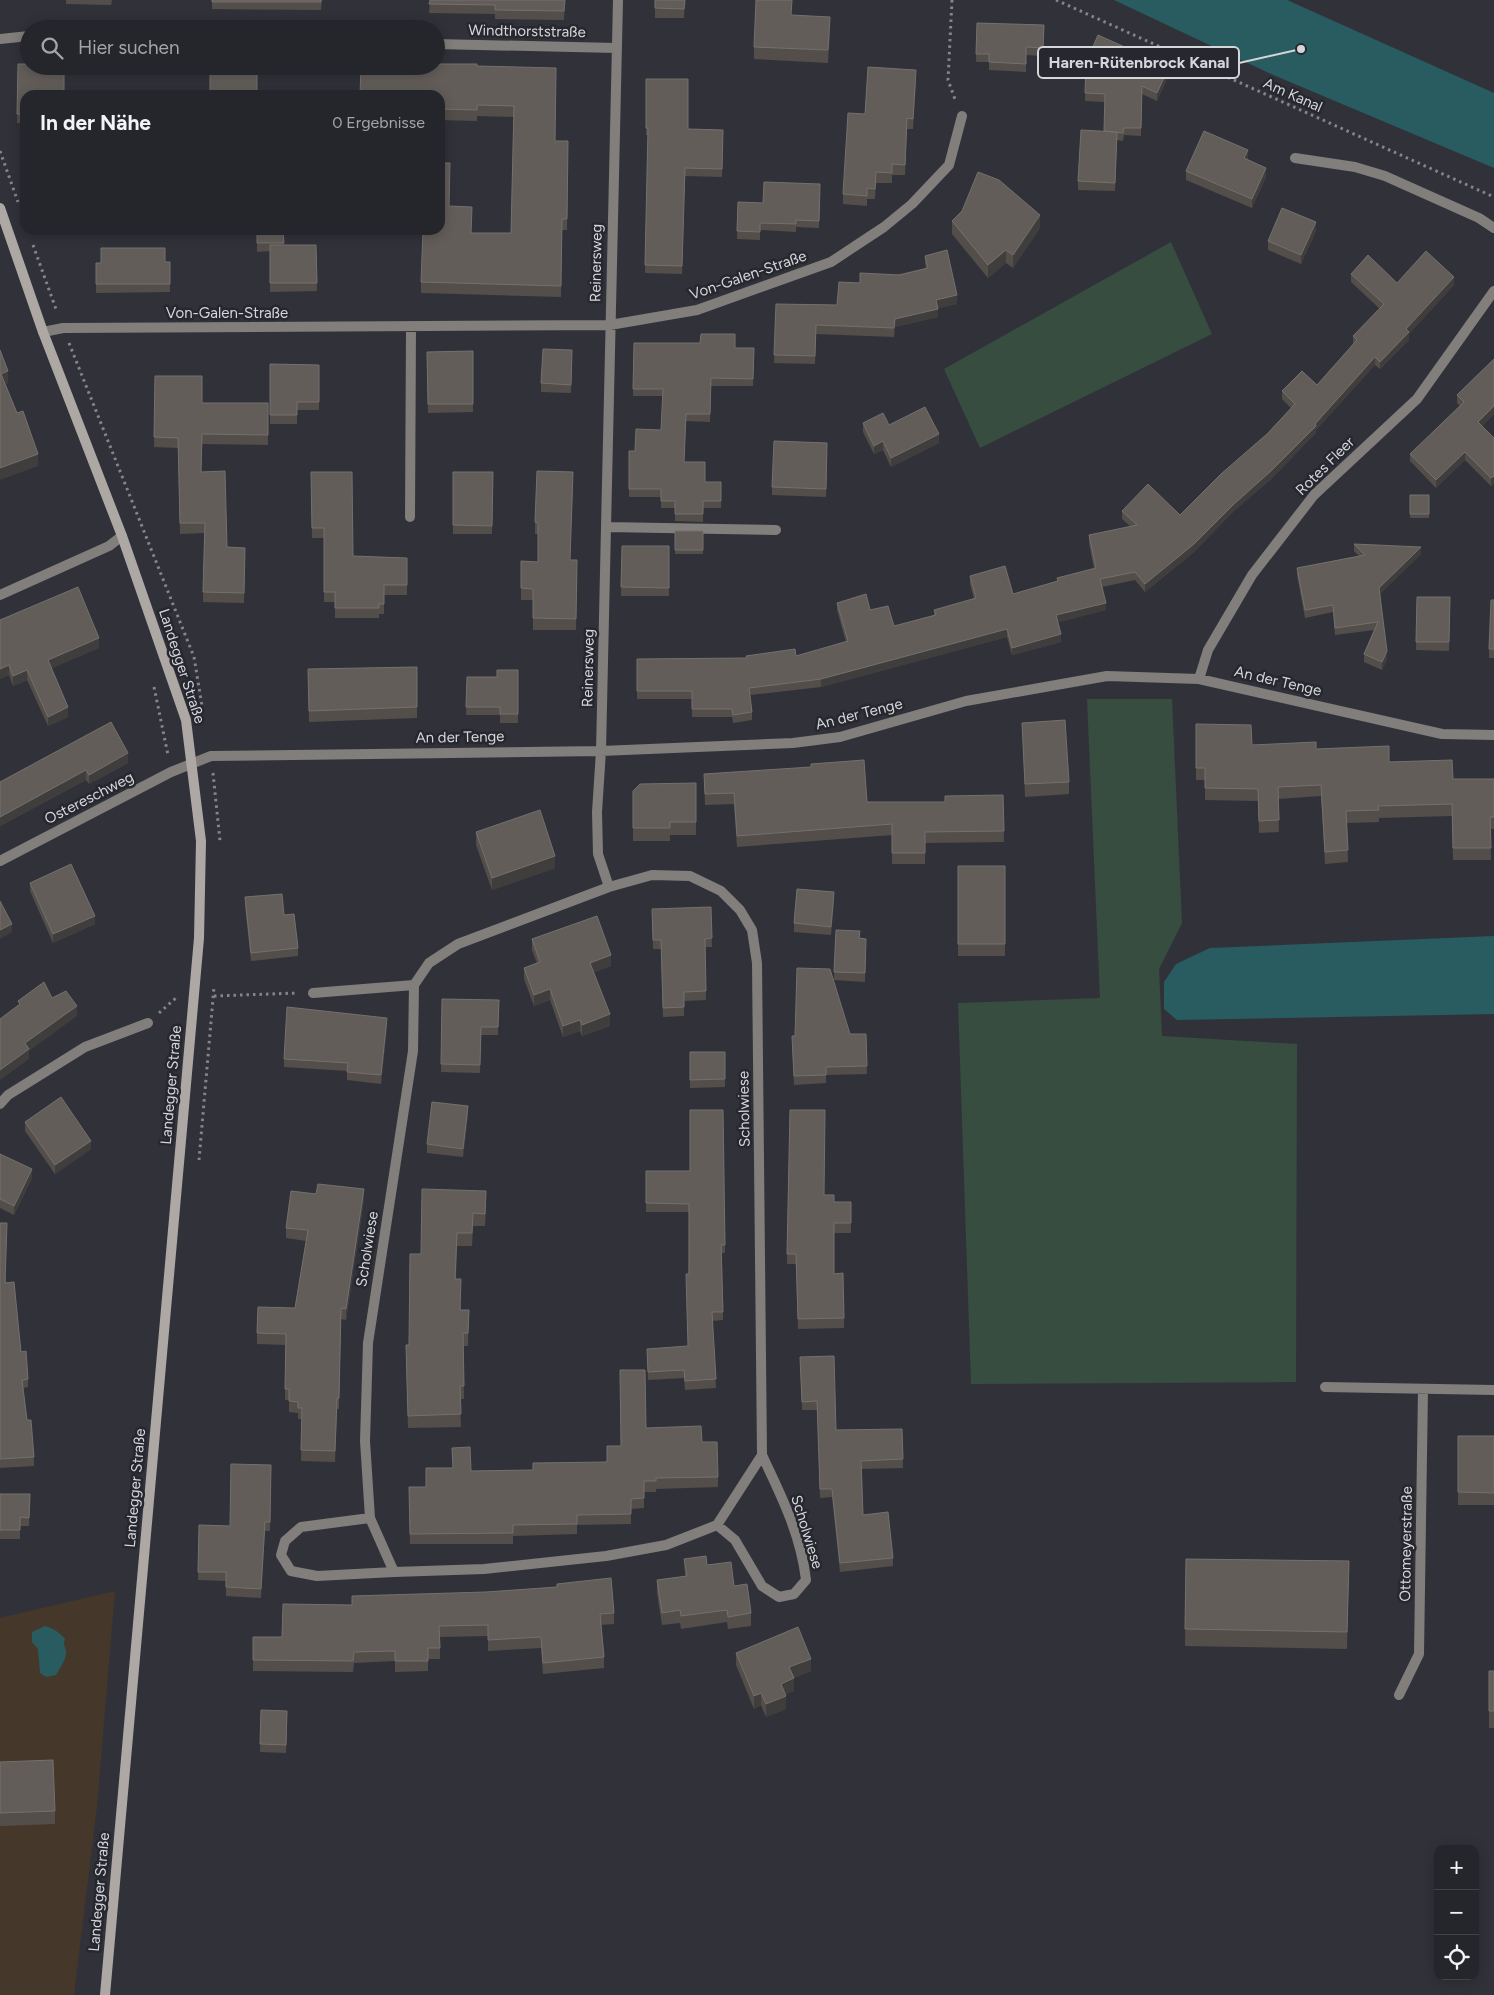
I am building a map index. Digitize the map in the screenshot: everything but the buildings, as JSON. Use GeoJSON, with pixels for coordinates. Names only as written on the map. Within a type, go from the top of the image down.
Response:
{"type":"FeatureCollection","features":[{"type":"Feature","properties":{"kind":"main road","name":"Landegger Straße"},"geometry":{"type":"LineString","coordinates":[[0,208],[44,332],[122,536],[186,720],[201,841],[199,938],[105,1995]]}},
{"type":"Feature","properties":{"kind":"street","name":"Reinersweg"},"geometry":{"type":"LineString","coordinates":[[601,751],[618,0]]}},
{"type":"Feature","properties":{"kind":"street"},"geometry":{"type":"LineString","coordinates":[[0,39],[20,37]]}},
{"type":"Feature","properties":{"kind":"street","name":"Windthorststraße"},"geometry":{"type":"LineString","coordinates":[[445,44],[616,48]]}},
{"type":"Feature","properties":{"kind":"street","name":"Von-Galen-Straße"},"geometry":{"type":"LineString","coordinates":[[44,332],[63,328],[411,328],[610,325],[697,310],[832,262],[884,227],[912,204],[949,165],[962,116]]}},
{"type":"Feature","properties":{"kind":"street"},"geometry":{"type":"LineString","coordinates":[[1295,158],[1355,167],[1385,176],[1479,218],[1494,228]]}},
{"type":"Feature","properties":{"kind":"street","name":"Rotes Fleer"},"geometry":{"type":"LineString","coordinates":[[1199,678],[1208,650],[1252,575],[1314,495],[1416,399],[1494,291]]}},
{"type":"Feature","properties":{"kind":"street"},"geometry":{"type":"LineString","coordinates":[[410,517],[411,328]]}},
{"type":"Feature","properties":{"kind":"street"},"geometry":{"type":"LineString","coordinates":[[606,527],[776,530]]}},
{"type":"Feature","properties":{"kind":"street"},"geometry":{"type":"LineString","coordinates":[[0,594],[109,546],[122,536]]}},
{"type":"Feature","properties":{"kind":"street","name":"An der Tenge"},"geometry":{"type":"LineString","coordinates":[[192,763],[211,756],[601,751],[802,742],[840,737],[966,701],[1107,676],[1199,678],[1442,734],[1494,735]]}},
{"type":"Feature","properties":{"kind":"street"},"geometry":{"type":"LineString","coordinates":[[601,751],[597,812],[598,854],[609,887]]}},
{"type":"Feature","properties":{"kind":"street","name":"Ostereschweg"},"geometry":{"type":"LineString","coordinates":[[0,861],[192,763]]}},
{"type":"Feature","properties":{"kind":"street","name":"Scholwiese"},"geometry":{"type":"LineString","coordinates":[[394,1572],[370,1518],[365,1442],[368,1343],[413,1051],[414,985],[430,963],[458,944],[609,887],[652,875],[690,876],[721,891],[740,910],[752,930],[757,963],[762,1455],[789,1513],[804,1564],[806,1580],[794,1594],[779,1597],[762,1586],[735,1540],[717,1525]]}},
{"type":"Feature","properties":{"kind":"street"},"geometry":{"type":"LineString","coordinates":[[313,993],[414,985]]}},
{"type":"Feature","properties":{"kind":"street"},"geometry":{"type":"LineString","coordinates":[[0,1104],[8,1095],[84,1047],[148,1023]]}},
{"type":"Feature","properties":{"kind":"street"},"geometry":{"type":"LineString","coordinates":[[1325,1387],[1494,1390]]}},
{"type":"Feature","properties":{"kind":"street","name":"Ottomeyerstraße"},"geometry":{"type":"LineString","coordinates":[[1399,1695],[1419,1654],[1423,1389]]}},
{"type":"Feature","properties":{"kind":"street"},"geometry":{"type":"LineString","coordinates":[[370,1518],[301,1527],[284,1541],[281,1555],[291,1571],[317,1576],[484,1569],[606,1556],[666,1545],[717,1525],[762,1455]]}},
{"type":"Feature","properties":{"kind":"path"},"geometry":{"type":"LineString","coordinates":[[952,0],[948,80],[962,116]]}},
{"type":"Feature","properties":{"kind":"path","name":"Am Kanal"},"geometry":{"type":"LineString","coordinates":[[1056,0],[1494,198]]}},
{"type":"Feature","properties":{"kind":"path"},"geometry":{"type":"LineString","coordinates":[[0,151],[19,204]]}},
{"type":"Feature","properties":{"kind":"path"},"geometry":{"type":"LineString","coordinates":[[31,239],[63,328],[194,657],[205,720]]}},
{"type":"Feature","properties":{"kind":"path"},"geometry":{"type":"LineString","coordinates":[[211,756],[220,842]]}},
{"type":"Feature","properties":{"kind":"path"},"geometry":{"type":"LineString","coordinates":[[198,1164],[214,986]]}},
{"type":"Feature","properties":{"kind":"path"},"geometry":{"type":"LineString","coordinates":[[148,1023],[181,993]]}},
{"type":"Feature","properties":{"kind":"path"},"geometry":{"type":"LineString","coordinates":[[214,996],[313,993]]}},
{"type":"Feature","properties":{"kind":"shaded area"},"geometry":{"type":"Polygon","coordinates":[[[115,1591],[97,1806],[74,1995],[0,1995],[0,1618],[115,1591]]]}},
{"type":"Feature","properties":{"kind":"green space"},"geometry":{"type":"Polygon","coordinates":[[[1171,242],[1212,334],[980,448],[944,369],[1171,242]]]}},
{"type":"Feature","properties":{"kind":"green space"},"geometry":{"type":"Polygon","coordinates":[[[1087,699],[1172,699],[1182,923],[1159,969],[1162,1036],[1297,1044],[1296,1382],[971,1384],[958,1003],[1100,998],[1087,699]]]}},
{"type":"Feature","properties":{"kind":"water"},"geometry":{"type":"Polygon","coordinates":[[[1114,0],[1287,0],[1494,93],[1494,168],[1271,74],[1114,0]]]}},
{"type":"Feature","properties":{"kind":"water"},"geometry":{"type":"Polygon","coordinates":[[[1494,936],[1494,1014],[1177,1020],[1164,1009],[1164,982],[1176,964],[1210,948],[1494,936]]]}},
{"type":"Feature","properties":{"kind":"water"},"geometry":{"type":"Polygon","coordinates":[[[45,1626],[56,1631],[65,1639],[66,1651],[64,1660],[56,1675],[46,1677],[40,1673],[38,1649],[32,1642],[32,1632],[45,1626]]]}},
{"type":"Feature","properties":{"kind":"place","name":"Haren-Rütenbrock Kanal"},"geometry":{"type":"Point","coordinates":[1301,49]}}]}
